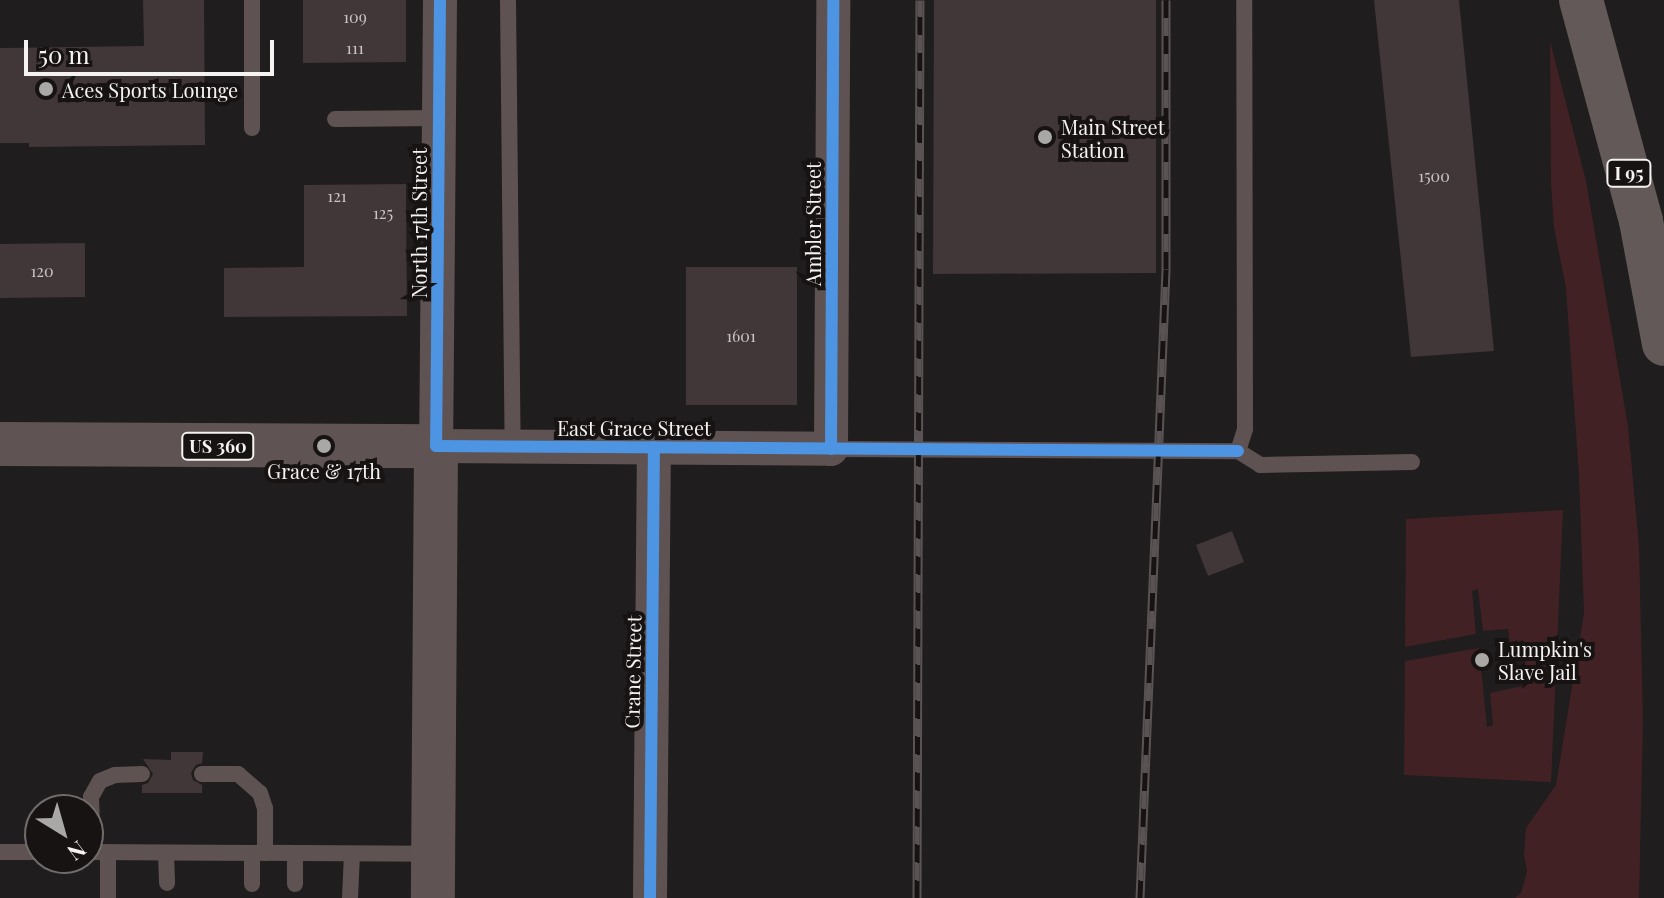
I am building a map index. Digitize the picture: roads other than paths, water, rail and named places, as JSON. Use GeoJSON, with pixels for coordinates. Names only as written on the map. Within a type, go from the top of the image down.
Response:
{"type":"FeatureCollection","features":[{"type":"Feature","properties":{"kind":"highway","name":"I 95"},"geometry":{"type":"LineString","coordinates":[[1582,2],[1641,221],[1664,344]]}},
{"type":"Feature","properties":{"kind":"main road","name":"East Grace Street"},"geometry":{"type":"LineString","coordinates":[[0,444],[436,446]]}},
{"type":"Feature","properties":{"kind":"main road","name":"North 17th Street"},"geometry":{"type":"LineString","coordinates":[[433,898],[436,446]]}},
{"type":"Feature","properties":{"kind":"street","name":"North 17th Street"},"geometry":{"type":"LineString","coordinates":[[436,446],[440,0]]}},
{"type":"Feature","properties":{"kind":"street","name":"Ambler Street"},"geometry":{"type":"LineString","coordinates":[[831,449],[833,0]]}},
{"type":"Feature","properties":{"kind":"street","name":"East Grace Street"},"geometry":{"type":"LineString","coordinates":[[436,446],[831,449]]}},
{"type":"Feature","properties":{"kind":"street","name":"Crane Street"},"geometry":{"type":"LineString","coordinates":[[650,898],[654,447]]}},
{"type":"Feature","properties":{"kind":"lane"},"geometry":{"type":"LineString","coordinates":[[252,0],[252,128]]}},
{"type":"Feature","properties":{"kind":"lane"},"geometry":{"type":"LineString","coordinates":[[508,0],[513,446]]}},
{"type":"Feature","properties":{"kind":"lane"},"geometry":{"type":"LineString","coordinates":[[1238,451],[1245,429],[1244,0]]}},
{"type":"Feature","properties":{"kind":"lane"},"geometry":{"type":"LineString","coordinates":[[335,119],[439,118]]}},
{"type":"Feature","properties":{"kind":"lane"},"geometry":{"type":"LineString","coordinates":[[831,449],[1238,451],[1260,465],[1412,462]]}},
{"type":"Feature","properties":{"kind":"lane"},"geometry":{"type":"LineString","coordinates":[[93,794],[100,781],[115,775],[142,774]]}},
{"type":"Feature","properties":{"kind":"lane"},"geometry":{"type":"LineString","coordinates":[[202,774],[238,774],[260,793],[265,808],[252,884]]}},
{"type":"Feature","properties":{"kind":"lane"},"geometry":{"type":"LineString","coordinates":[[0,852],[24,852]]}},
{"type":"Feature","properties":{"kind":"lane"},"geometry":{"type":"LineString","coordinates":[[104,852],[433,854]]}},
{"type":"Feature","properties":{"kind":"lane"},"geometry":{"type":"LineString","coordinates":[[166,853],[167,883]]}},
{"type":"Feature","properties":{"kind":"lane"},"geometry":{"type":"LineString","coordinates":[[295,853],[295,884]]}},
{"type":"Feature","properties":{"kind":"lane"},"geometry":{"type":"LineString","coordinates":[[350,898],[352,854]]}},
{"type":"Feature","properties":{"kind":"lane"},"geometry":{"type":"LineString","coordinates":[[102,874],[108,898]]}},
{"type":"Feature","properties":{"kind":"railway"},"geometry":{"type":"LineString","coordinates":[[917,898],[920,0]]}},
{"type":"Feature","properties":{"kind":"railway"},"geometry":{"type":"LineString","coordinates":[[1140,898],[1166,269],[1166,0]]}},
{"type":"Feature","properties":{"kind":"place","name":"Aces Sports Lounge"},"geometry":{"type":"Point","coordinates":[46,89]}},
{"type":"Feature","properties":{"kind":"place","name":"Main Street Station"},"geometry":{"type":"Point","coordinates":[1045,137]}},
{"type":"Feature","properties":{"kind":"place","name":"Grace & 17th"},"geometry":{"type":"Point","coordinates":[324,446]}},
{"type":"Feature","properties":{"kind":"place","name":"Lumpkin's Slave Jail"},"geometry":{"type":"Point","coordinates":[1482,660]}}]}
